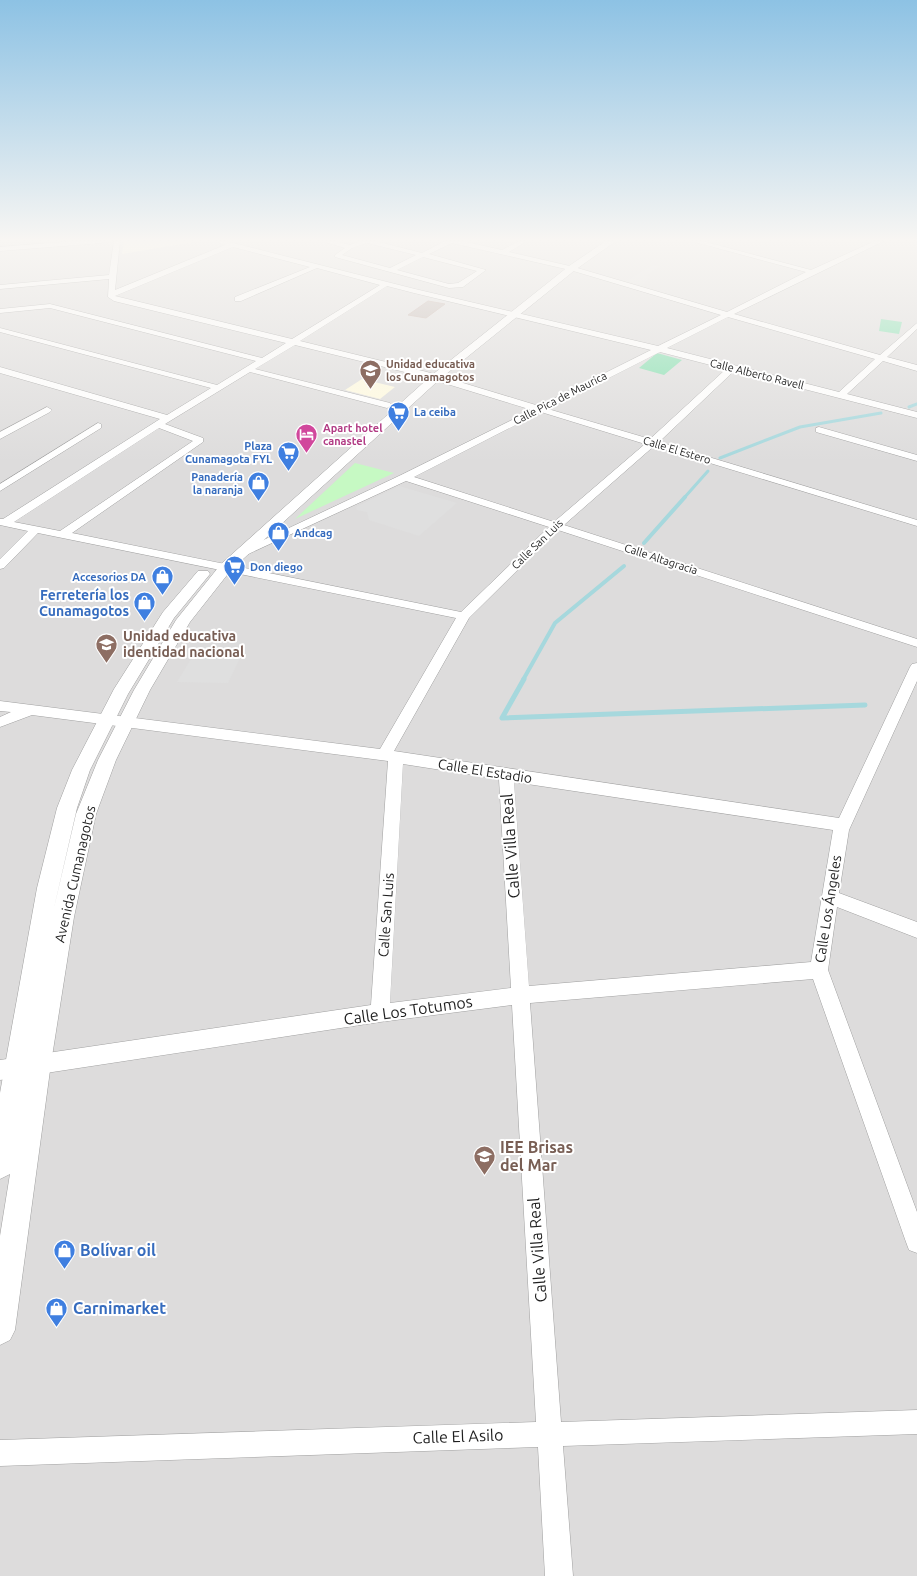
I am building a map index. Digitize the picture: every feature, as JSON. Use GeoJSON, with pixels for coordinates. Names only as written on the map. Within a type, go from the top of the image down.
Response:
{"type":"FeatureCollection","features":[{"type":"Feature","properties":{"kind":"street"},"geometry":{"type":"LineString","coordinates":[[83,315],[265,361]]}},
{"type":"Feature","properties":{"kind":"street","name":"Calle El Estero"},"geometry":{"type":"LineString","coordinates":[[179,315],[430,375],[917,523]]}},
{"type":"Feature","properties":{"kind":"street"},"geometry":{"type":"LineString","coordinates":[[3,522],[339,315]]}},
{"type":"Feature","properties":{"kind":"street","name":"Avenida Cumanagotos"},"geometry":{"type":"LineString","coordinates":[[0,1330],[39,1063],[63,917],[86,814],[107,760],[142,690],[184,620],[226,562],[387,405],[430,375],[507,315]]}},
{"type":"Feature","properties":{"kind":"street","name":"Calle Alberto Ravell"},"geometry":{"type":"LineString","coordinates":[[515,315],[917,415]]}},
{"type":"Feature","properties":{"kind":"street","name":"Calle Pica de Maurica"},"geometry":{"type":"LineString","coordinates":[[226,562],[405,476],[725,315]]}},
{"type":"Feature","properties":{"kind":"street"},"geometry":{"type":"LineString","coordinates":[[728,315],[917,368]]}},
{"type":"Feature","properties":{"kind":"street"},"geometry":{"type":"LineString","coordinates":[[840,396],[917,325]]}},
{"type":"Feature","properties":{"kind":"street"},"geometry":{"type":"LineString","coordinates":[[0,330],[220,388]]}},
{"type":"Feature","properties":{"kind":"street","name":"Calle San Luis"},"geometry":{"type":"LineString","coordinates":[[380,1013],[390,756],[464,616],[556,525],[653,442],[732,368]]}},
{"type":"Feature","properties":{"kind":"street"},"geometry":{"type":"LineString","coordinates":[[0,370],[169,419]]}},
{"type":"Feature","properties":{"kind":"street"},"geometry":{"type":"LineString","coordinates":[[250,370],[387,405]]}},
{"type":"Feature","properties":{"kind":"street","name":"Avenida Cumanagotos"},"geometry":{"type":"LineString","coordinates":[[0,1166],[8,1068],[47,888],[67,808],[81,770],[105,720],[168,615],[430,375]]}},
{"type":"Feature","properties":{"kind":"street"},"geometry":{"type":"LineString","coordinates":[[0,436],[47,410]]}},
{"type":"Feature","properties":{"kind":"street"},"geometry":{"type":"LineString","coordinates":[[63,534],[200,440],[159,425]]}},
{"type":"Feature","properties":{"kind":"street"},"geometry":{"type":"LineString","coordinates":[[0,488],[98,426]]}},
{"type":"Feature","properties":{"kind":"street"},"geometry":{"type":"LineString","coordinates":[[818,430],[917,458]]}},
{"type":"Feature","properties":{"kind":"street","name":"Calle Altagracia"},"geometry":{"type":"LineString","coordinates":[[405,476],[917,643]]}},
{"type":"Feature","properties":{"kind":"street"},"geometry":{"type":"LineString","coordinates":[[3,522],[226,562],[464,616]]}},
{"type":"Feature","properties":{"kind":"street"},"geometry":{"type":"LineString","coordinates":[[0,566],[37,528]]}},
{"type":"Feature","properties":{"kind":"street","name":"Calle Los Ángeles"},"geometry":{"type":"LineString","coordinates":[[917,667],[843,825],[819,970],[917,1242]]}},
{"type":"Feature","properties":{"kind":"street"},"geometry":{"type":"LineString","coordinates":[[0,706],[105,720]]}},
{"type":"Feature","properties":{"kind":"street"},"geometry":{"type":"LineString","coordinates":[[0,722],[30,710]]}},
{"type":"Feature","properties":{"kind":"street","name":"Calle El Estadio"},"geometry":{"type":"LineString","coordinates":[[105,720],[127,721],[390,756],[843,825]]}},
{"type":"Feature","properties":{"kind":"street","name":"Calle Villa Real"},"geometry":{"type":"LineString","coordinates":[[506,775],[559,1576]]}},
{"type":"Feature","properties":{"kind":"street"},"geometry":{"type":"LineString","coordinates":[[830,897],[917,930]]}},
{"type":"Feature","properties":{"kind":"street","name":"Calle Los Totumos"},"geometry":{"type":"LineString","coordinates":[[8,1068],[380,1013],[520,995],[819,970]]}},
{"type":"Feature","properties":{"kind":"street","name":"Calle El Asilo"},"geometry":{"type":"LineString","coordinates":[[0,1453],[917,1422]]}},
{"type":"Feature","properties":{"kind":"shaded area"},"geometry":{"type":"Polygon","coordinates":[[[0,315],[917,315],[917,1576],[0,1576],[0,315]]]}},
{"type":"Feature","properties":{"kind":"shaded area","name":"Unidad educativa los Cunamagotos"},"geometry":{"type":"Polygon","coordinates":[[[362,379],[395,387],[380,399],[345,390],[362,379]]]}},
{"type":"Feature","properties":{"kind":"shaded area"},"geometry":{"type":"Polygon","coordinates":[[[399,486],[457,503],[419,536],[369,520],[367,512],[357,510],[356,507],[399,486]]]}},
{"type":"Feature","properties":{"kind":"shaded area"},"geometry":{"type":"Polygon","coordinates":[[[197,649],[240,658],[228,683],[177,682],[197,649]]]}},
{"type":"Feature","properties":{"kind":"green space"},"geometry":{"type":"Polygon","coordinates":[[[881,319],[902,322],[899,334],[879,331],[881,319]]]}},
{"type":"Feature","properties":{"kind":"green space"},"geometry":{"type":"Polygon","coordinates":[[[657,353],[682,360],[664,375],[639,368],[657,353]]]}},
{"type":"Feature","properties":{"kind":"green space"},"geometry":{"type":"Polygon","coordinates":[[[355,463],[394,473],[295,519],[355,463]]]}},
{"type":"Feature","properties":{"kind":"building"},"geometry":{"type":"Polygon","coordinates":[[[409,315],[431,315],[426,318],[409,315]]]}},
{"type":"Feature","properties":{"kind":"waterway"},"geometry":{"type":"LineString","coordinates":[[909,407],[917,404]]}},
{"type":"Feature","properties":{"kind":"waterway"},"geometry":{"type":"LineString","coordinates":[[720,458],[800,427],[881,413]]}},
{"type":"Feature","properties":{"kind":"waterway"},"geometry":{"type":"LineString","coordinates":[[684,498],[708,471]]}},
{"type":"Feature","properties":{"kind":"waterway"},"geometry":{"type":"LineString","coordinates":[[644,543],[685,497]]}},
{"type":"Feature","properties":{"kind":"waterway"},"geometry":{"type":"LineString","coordinates":[[523,680],[555,623],[624,566]]}},
{"type":"Feature","properties":{"kind":"waterway"},"geometry":{"type":"LineString","coordinates":[[524,679],[502,718],[865,705]]}},
{"type":"Feature","properties":{"kind":"place","name":"Unidad educativa los Cunamagotos"},"geometry":{"type":"Point","coordinates":[370,389]}},
{"type":"Feature","properties":{"kind":"place","name":"La ceiba"},"geometry":{"type":"Point","coordinates":[398,431]}},
{"type":"Feature","properties":{"kind":"place","name":"Apart hotel canastel"},"geometry":{"type":"Point","coordinates":[307,453]}},
{"type":"Feature","properties":{"kind":"place","name":"Plaza Cunamagota FYL"},"geometry":{"type":"Point","coordinates":[288,471]}},
{"type":"Feature","properties":{"kind":"place","name":"Panadería la naranja"},"geometry":{"type":"Point","coordinates":[259,502]}},
{"type":"Feature","properties":{"kind":"place","name":"Andcag"},"geometry":{"type":"Point","coordinates":[278,552]}},
{"type":"Feature","properties":{"kind":"place","name":"Don diego"},"geometry":{"type":"Point","coordinates":[234,586]}},
{"type":"Feature","properties":{"kind":"place","name":"Accesorios DA"},"geometry":{"type":"Point","coordinates":[162,596]}},
{"type":"Feature","properties":{"kind":"place","name":"Ferretería los Cunamagotos"},"geometry":{"type":"Point","coordinates":[145,622]}},
{"type":"Feature","properties":{"kind":"place","name":"Unidad educativa identidad nacional"},"geometry":{"type":"Point","coordinates":[107,663]}},
{"type":"Feature","properties":{"kind":"place","name":"IEE Brisas del Mar"},"geometry":{"type":"Point","coordinates":[484,1175]}},
{"type":"Feature","properties":{"kind":"place","name":"Bolívar oil"},"geometry":{"type":"Point","coordinates":[64,1269]}},
{"type":"Feature","properties":{"kind":"place","name":"Carnimarket"},"geometry":{"type":"Point","coordinates":[57,1327]}}]}
